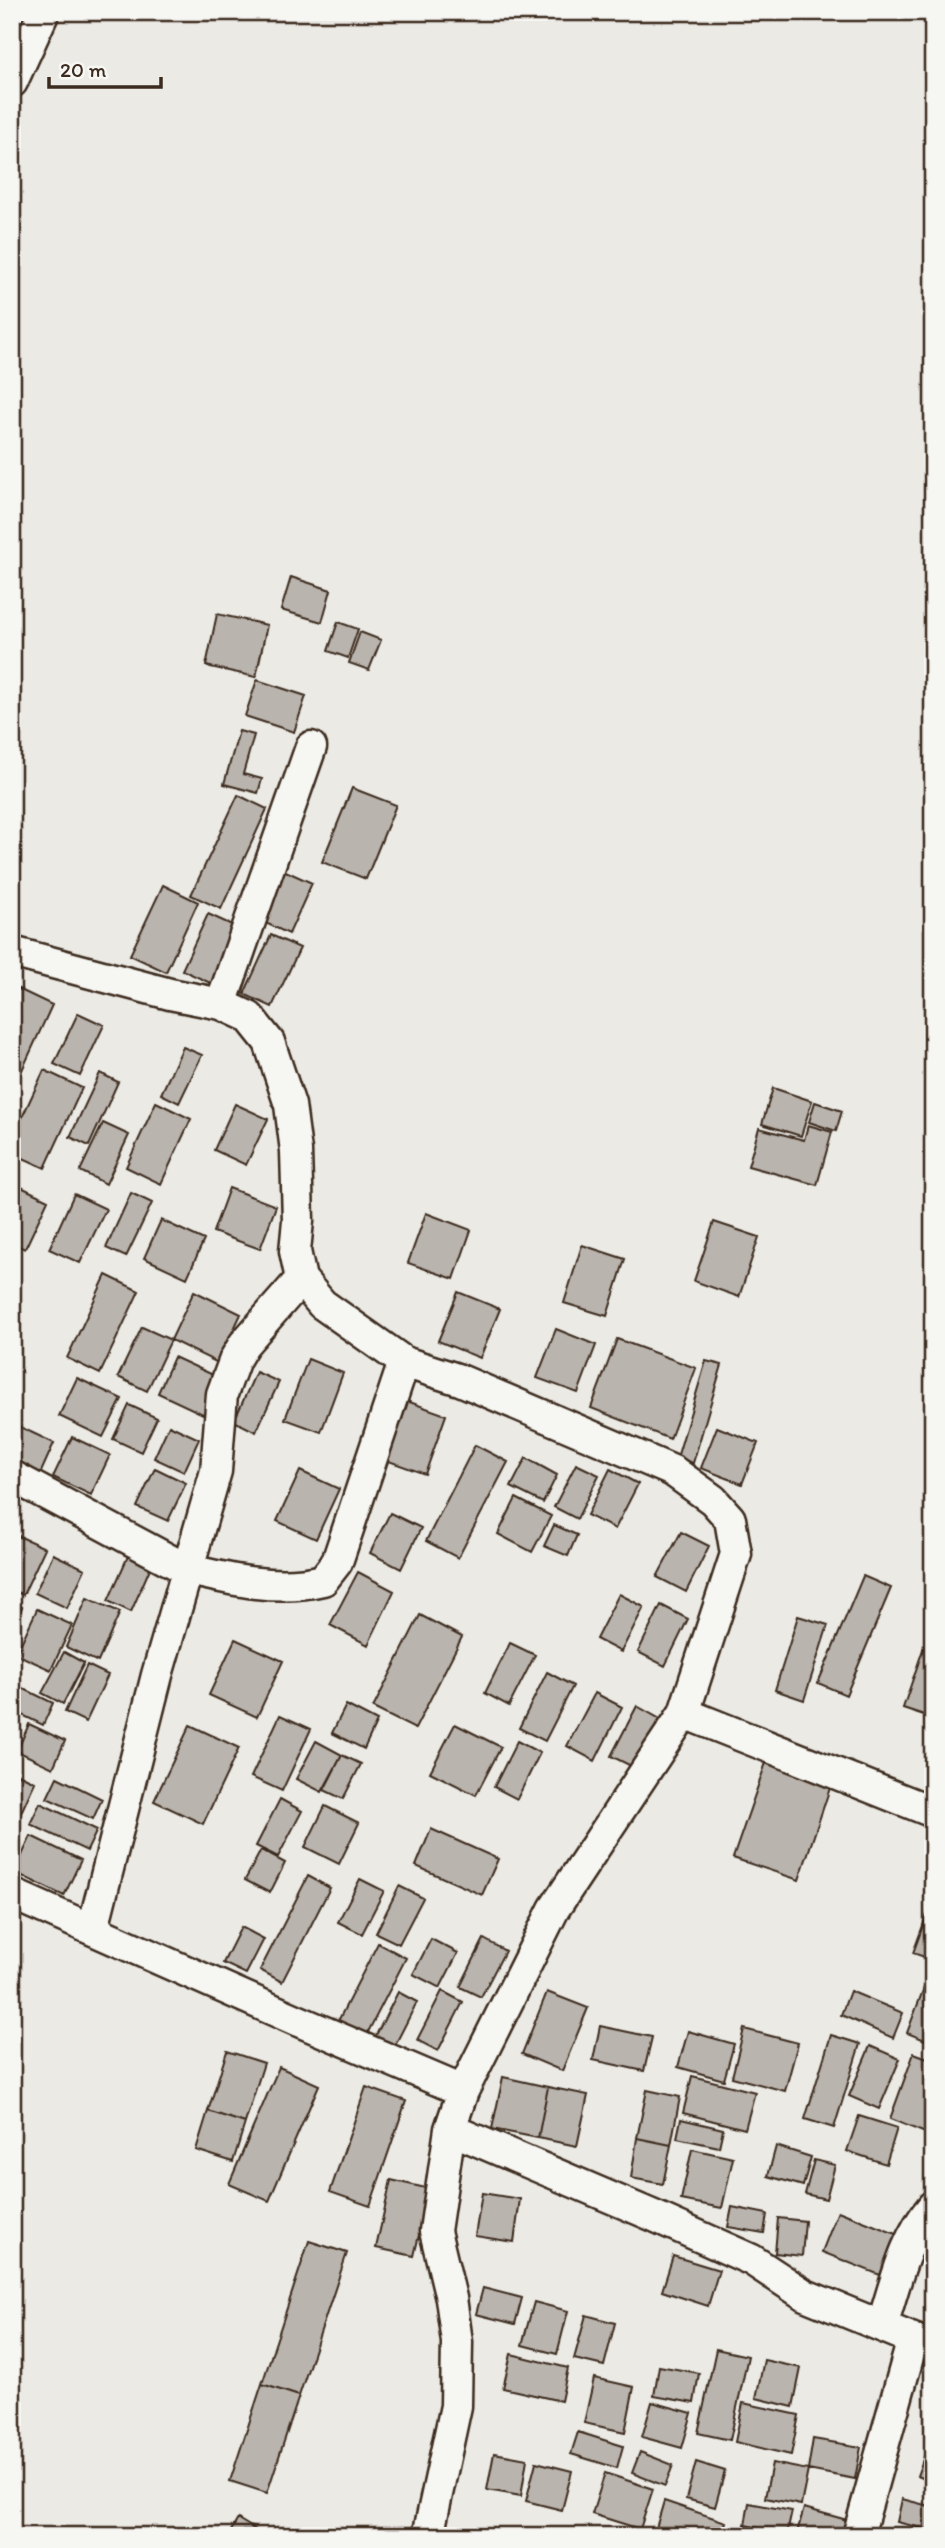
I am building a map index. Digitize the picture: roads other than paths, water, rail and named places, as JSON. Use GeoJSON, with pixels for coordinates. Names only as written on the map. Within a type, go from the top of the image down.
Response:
{"type":"FeatureCollection","features":[{"type":"Feature","properties":{"kind":"street"},"geometry":{"type":"LineString","coordinates":[[12,82],[44,12]]}},
{"type":"Feature","properties":{"kind":"street"},"geometry":{"type":"LineString","coordinates":[[221,1004],[311,747]]}},
{"type":"Feature","properties":{"kind":"street"},"geometry":{"type":"LineString","coordinates":[[12,952],[170,994],[221,1004],[249,1017],[269,1042],[290,1105],[296,1151],[298,1221],[295,1251],[302,1279],[322,1304],[404,1362],[460,1380],[673,1471],[713,1500],[730,1520],[736,1554],[684,1713],[554,1909],[463,2091],[450,2129],[435,2231],[451,2298],[457,2342],[456,2406],[428,2536]]}},
{"type":"Feature","properties":{"kind":"street"},"geometry":{"type":"LineString","coordinates":[[93,1928],[186,1569],[216,1471],[219,1412],[228,1375],[244,1344],[302,1279]]}},
{"type":"Feature","properties":{"kind":"street"},"geometry":{"type":"LineString","coordinates":[[12,1476],[186,1569],[216,1577],[299,1586],[323,1580],[337,1562],[404,1362]]}},
{"type":"Feature","properties":{"kind":"street"},"geometry":{"type":"LineString","coordinates":[[684,1713],[933,1812]]}},
{"type":"Feature","properties":{"kind":"street"},"geometry":{"type":"LineString","coordinates":[[12,1894],[463,2091]]}},
{"type":"Feature","properties":{"kind":"street"},"geometry":{"type":"LineString","coordinates":[[450,2129],[752,2260],[805,2295],[923,2342],[858,2536]]}},
{"type":"Feature","properties":{"kind":"street"},"geometry":{"type":"LineString","coordinates":[[882,2325],[896,2275],[910,2239],[933,2206]]}}]}
